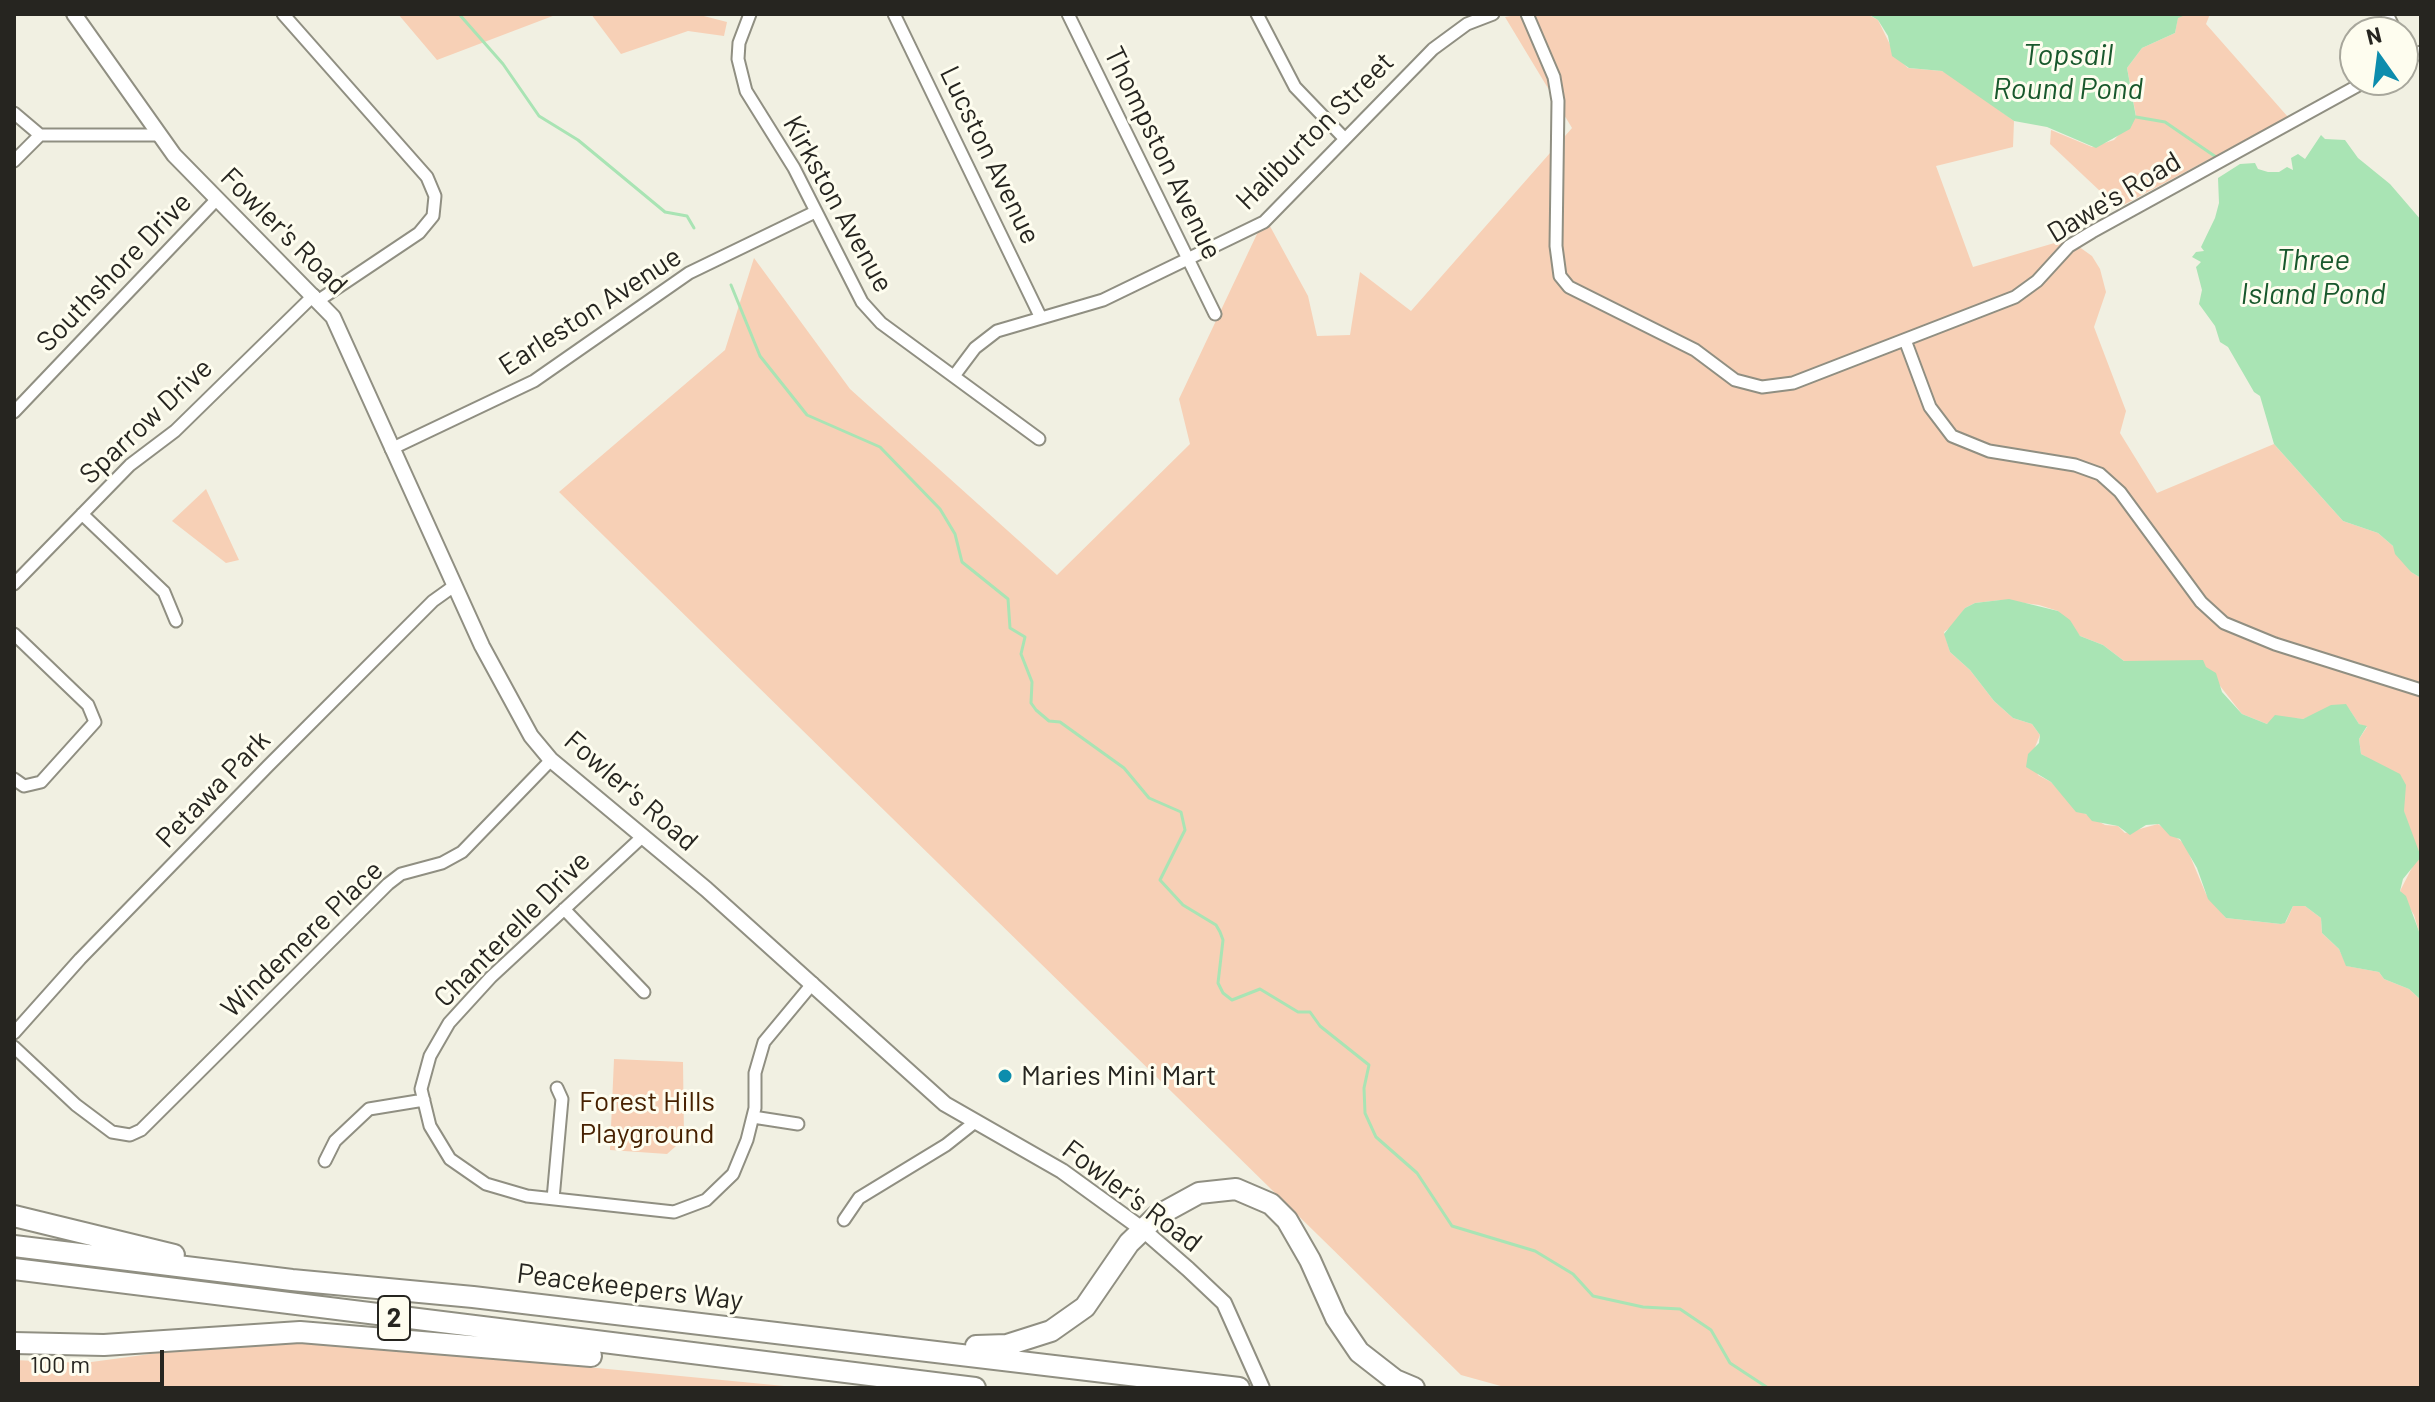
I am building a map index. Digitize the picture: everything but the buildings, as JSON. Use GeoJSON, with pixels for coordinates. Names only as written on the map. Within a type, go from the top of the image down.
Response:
{"type":"FeatureCollection","features":[{"type":"Feature","properties":{"kind":"highway"},"geometry":{"type":"LineString","coordinates":[[777,1332],[985,1346],[1031,1339],[1051,1331],[1085,1307],[1142,1229],[1179,1203],[1219,1188],[1254,1194],[1271,1204],[1299,1239],[1347,1336],[1375,1366],[1414,1388]]}},
{"type":"Feature","properties":{"kind":"highway"},"geometry":{"type":"LineString","coordinates":[[14,1216],[292,1280]]}},
{"type":"Feature","properties":{"kind":"highway","name":"Peacekeepers Way"},"geometry":{"type":"LineString","coordinates":[[14,1246],[292,1280],[777,1332],[1239,1388]]}},
{"type":"Feature","properties":{"kind":"highway","name":"2"},"geometry":{"type":"LineString","coordinates":[[14,1269],[775,1366],[975,1388]]}},
{"type":"Feature","properties":{"kind":"highway"},"geometry":{"type":"LineString","coordinates":[[14,1343],[104,1345],[300,1332],[669,1362],[775,1366]]}},
{"type":"Feature","properties":{"kind":"street","name":"Fowler's Road"},"geometry":{"type":"LineString","coordinates":[[74,14],[158,135],[216,200],[316,297],[337,324],[391,449],[505,691],[551,760],[706,889],[945,1104],[1062,1171],[1142,1229],[1224,1303],[1262,1388]]}},
{"type":"Feature","properties":{"kind":"street","name":"Sparrow Drive"},"geometry":{"type":"LineString","coordinates":[[14,584],[137,458],[175,431],[316,297],[419,233],[433,216],[435,196],[420,169],[283,14]]}},
{"type":"Feature","properties":{"kind":"street","name":"Kirkston Avenue"},"geometry":{"type":"LineString","coordinates":[[750,14],[739,43],[740,75],[862,302],[881,323],[1039,439]]}},
{"type":"Feature","properties":{"kind":"street","name":"Lucston Avenue"},"geometry":{"type":"LineString","coordinates":[[894,14],[1041,318]]}},
{"type":"Feature","properties":{"kind":"street","name":"Thompston Avenue"},"geometry":{"type":"LineString","coordinates":[[1068,14],[1215,314]]}},
{"type":"Feature","properties":{"kind":"street"},"geometry":{"type":"LineString","coordinates":[[1257,14],[1295,87],[1344,138]]}},
{"type":"Feature","properties":{"kind":"street","name":"Haliburton Street"},"geometry":{"type":"LineString","coordinates":[[954,376],[988,335],[1103,300],[1264,222],[1433,49],[1467,24],[1493,14]]}},
{"type":"Feature","properties":{"kind":"street","name":"Dawe's Road"},"geometry":{"type":"LineString","coordinates":[[1527,14],[1554,77],[1558,101],[1556,246],[1560,276],[1569,287],[1695,350],[1724,373],[1748,384],[1793,383],[2028,291],[2069,246],[2339,96]]}},
{"type":"Feature","properties":{"kind":"street"},"geometry":{"type":"LineString","coordinates":[[14,113],[40,135],[158,135]]}},
{"type":"Feature","properties":{"kind":"street"},"geometry":{"type":"LineString","coordinates":[[14,161],[40,135]]}},
{"type":"Feature","properties":{"kind":"street","name":"Southshore Drive"},"geometry":{"type":"LineString","coordinates":[[14,412],[216,200]]}},
{"type":"Feature","properties":{"kind":"street","name":"Earleston Avenue"},"geometry":{"type":"LineString","coordinates":[[391,449],[534,381],[669,285],[815,212]]}},
{"type":"Feature","properties":{"kind":"street"},"geometry":{"type":"LineString","coordinates":[[1905,340],[1930,407],[1952,436],[1989,451],[2075,465],[2100,474],[2120,492],[2201,602],[2224,623],[2251,636],[2421,690]]}},
{"type":"Feature","properties":{"kind":"street"},"geometry":{"type":"LineString","coordinates":[[82,514],[164,592],[176,621]]}},
{"type":"Feature","properties":{"kind":"street","name":"Petawa Park"},"geometry":{"type":"LineString","coordinates":[[14,1033],[97,942],[268,766],[433,601],[454,586]]}},
{"type":"Feature","properties":{"kind":"street"},"geometry":{"type":"LineString","coordinates":[[14,634],[88,705],[95,717],[91,730],[41,782],[24,786],[14,779]]}},
{"type":"Feature","properties":{"kind":"street","name":"Windemere Place"},"geometry":{"type":"LineString","coordinates":[[14,1047],[87,1114],[112,1132],[130,1135],[141,1130],[388,884],[401,874],[442,863],[462,852],[551,760]]}},
{"type":"Feature","properties":{"kind":"street","name":"Chanterelle Drive"},"geometry":{"type":"LineString","coordinates":[[641,838],[491,977],[449,1023],[430,1056],[421,1089],[430,1126],[450,1159],[486,1184],[553,1199],[674,1212],[706,1200],[733,1174],[753,1117],[755,1073],[764,1042],[813,983]]}},
{"type":"Feature","properties":{"kind":"street"},"geometry":{"type":"LineString","coordinates":[[564,909],[644,992]]}},
{"type":"Feature","properties":{"kind":"street"},"geometry":{"type":"LineString","coordinates":[[553,1199],[562,1099],[557,1088]]}},
{"type":"Feature","properties":{"kind":"street"},"geometry":{"type":"LineString","coordinates":[[325,1161],[335,1141],[369,1109],[424,1100]]}},
{"type":"Feature","properties":{"kind":"street"},"geometry":{"type":"LineString","coordinates":[[753,1117],[798,1124]]}},
{"type":"Feature","properties":{"kind":"street"},"geometry":{"type":"LineString","coordinates":[[844,1220],[859,1198],[901,1169],[946,1145],[975,1122]]}},
{"type":"Feature","properties":{"kind":"green space"},"geometry":{"type":"Polygon","coordinates":[[[398,14],[558,14],[437,60],[398,14]]]}},
{"type":"Feature","properties":{"kind":"green space"},"geometry":{"type":"Polygon","coordinates":[[[591,14],[696,14],[727,22],[724,36],[688,31],[621,54],[591,14]]]}},
{"type":"Feature","properties":{"kind":"green space"},"geometry":{"type":"Polygon","coordinates":[[[1522,14],[1867,14],[1878,20],[1896,57],[1908,68],[1942,71],[1955,77],[2014,121],[2013,147],[1936,166],[1973,267],[2068,239],[2092,256],[2100,269],[2106,292],[2094,327],[2126,411],[2120,433],[2157,493],[2274,444],[2343,521],[2378,533],[2393,546],[2411,572],[2421,578],[2421,939],[2414,915],[2400,891],[2418,856],[2404,812],[2402,778],[2361,754],[2359,739],[2367,727],[2359,724],[2349,709],[2336,706],[2303,719],[2278,717],[2267,724],[2242,714],[2206,668],[2180,662],[2124,661],[2103,645],[2080,636],[2058,611],[2039,605],[2001,600],[1975,603],[1965,608],[1954,625],[1944,632],[1950,652],[1970,670],[1994,701],[2013,718],[2032,724],[2040,735],[2033,752],[2038,775],[2051,782],[2075,808],[2105,825],[2118,826],[2125,833],[2158,824],[2185,844],[2206,894],[2226,918],[2281,924],[2286,922],[2293,906],[2305,906],[2321,918],[2322,933],[2339,949],[2347,966],[2379,972],[2384,979],[2409,989],[2421,1000],[2421,1388],[1508,1388],[1461,1375],[559,492],[725,350],[754,258],[850,389],[1057,575],[1190,444],[1179,399],[1265,217],[1308,296],[1317,336],[1350,335],[1360,272],[1411,311],[1572,128],[1505,17],[1522,14]]]}},
{"type":"Feature","properties":{"kind":"green space"},"geometry":{"type":"Polygon","coordinates":[[[2183,14],[2210,14],[2206,24],[2288,117],[2118,208],[2050,144],[2051,130],[2092,147],[2114,140],[2136,116],[2127,68],[2142,48],[2175,33],[2178,17],[2183,14]]]}},
{"type":"Feature","properties":{"kind":"green space"},"geometry":{"type":"Polygon","coordinates":[[[206,489],[239,560],[226,563],[172,521],[206,489]]]}},
{"type":"Feature","properties":{"kind":"green space","name":"Forest Hills Playground"},"geometry":{"type":"Polygon","coordinates":[[[614,1059],[683,1062],[684,1139],[667,1154],[610,1150],[614,1059]]]}},
{"type":"Feature","properties":{"kind":"green space"},"geometry":{"type":"Polygon","coordinates":[[[232,1343],[348,1344],[805,1388],[14,1388],[14,1360],[84,1363],[232,1343]]]}},
{"type":"Feature","properties":{"kind":"water","name":"Topsail Round Pond"},"geometry":{"type":"Polygon","coordinates":[[[1868,14],[2183,16],[2178,18],[2175,33],[2142,48],[2127,68],[2136,117],[2130,129],[2096,148],[2047,127],[2014,121],[1942,71],[1909,68],[1892,56],[1888,36],[1878,20],[1868,14]]]}},
{"type":"Feature","properties":{"kind":"water","name":"Three Island Pond"},"geometry":{"type":"Polygon","coordinates":[[[2321,135],[2325,139],[2345,140],[2358,158],[2390,184],[2421,220],[2421,578],[2411,572],[2395,554],[2393,546],[2378,533],[2343,521],[2274,444],[2260,396],[2254,392],[2228,347],[2220,342],[2215,326],[2199,304],[2202,290],[2196,267],[2201,262],[2192,257],[2196,252],[2204,251],[2201,247],[2215,218],[2219,203],[2218,178],[2240,164],[2255,163],[2258,169],[2268,172],[2279,172],[2287,167],[2293,170],[2291,158],[2298,154],[2305,159],[2321,135]]]}},
{"type":"Feature","properties":{"kind":"water"},"geometry":{"type":"Polygon","coordinates":[[[2009,599],[2058,611],[2070,620],[2080,636],[2103,645],[2124,661],[2203,660],[2206,667],[2216,673],[2222,692],[2242,714],[2267,724],[2275,715],[2303,719],[2331,705],[2346,704],[2359,724],[2367,726],[2359,739],[2361,754],[2400,774],[2406,785],[2404,811],[2421,857],[2403,879],[2400,891],[2406,896],[2421,937],[2421,1000],[2409,989],[2384,979],[2379,972],[2346,966],[2339,949],[2322,933],[2321,918],[2305,906],[2293,906],[2285,923],[2281,924],[2226,918],[2208,899],[2197,868],[2180,839],[2170,836],[2159,824],[2146,825],[2130,835],[2118,826],[2092,821],[2086,814],[2076,812],[2051,782],[2026,767],[2028,754],[2039,743],[2040,735],[2032,724],[2013,718],[1994,701],[1970,670],[1950,652],[1944,634],[1965,608],[1975,603],[2009,599]]]}},
{"type":"Feature","properties":{"kind":"waterway"},"geometry":{"type":"LineString","coordinates":[[459,14],[503,64],[539,116],[578,140],[665,212],[687,216],[694,228]]}},
{"type":"Feature","properties":{"kind":"waterway"},"geometry":{"type":"LineString","coordinates":[[2136,117],[2165,122],[2216,157]]}},
{"type":"Feature","properties":{"kind":"waterway"},"geometry":{"type":"LineString","coordinates":[[731,285],[760,356],[807,415],[880,447],[940,509],[955,534],[962,562],[1008,599],[1010,628],[1025,637],[1021,654],[1032,682],[1031,703],[1036,710],[1049,721],[1060,722],[1124,768],[1149,798],[1181,812],[1185,830],[1160,880],[1183,905],[1216,925],[1220,932],[1223,940],[1218,983],[1223,993],[1232,1000],[1260,989],[1298,1012],[1310,1012],[1320,1026],[1369,1065],[1364,1088],[1365,1113],[1376,1137],[1417,1173],[1452,1226],[1535,1251],[1573,1274],[1593,1296],[1643,1307],[1680,1309],[1711,1330],[1730,1363],[1768,1388]]}},
{"type":"Feature","properties":{"kind":"place","name":"Maries Mini Mart"},"geometry":{"type":"Point","coordinates":[1005,1076]}}]}
